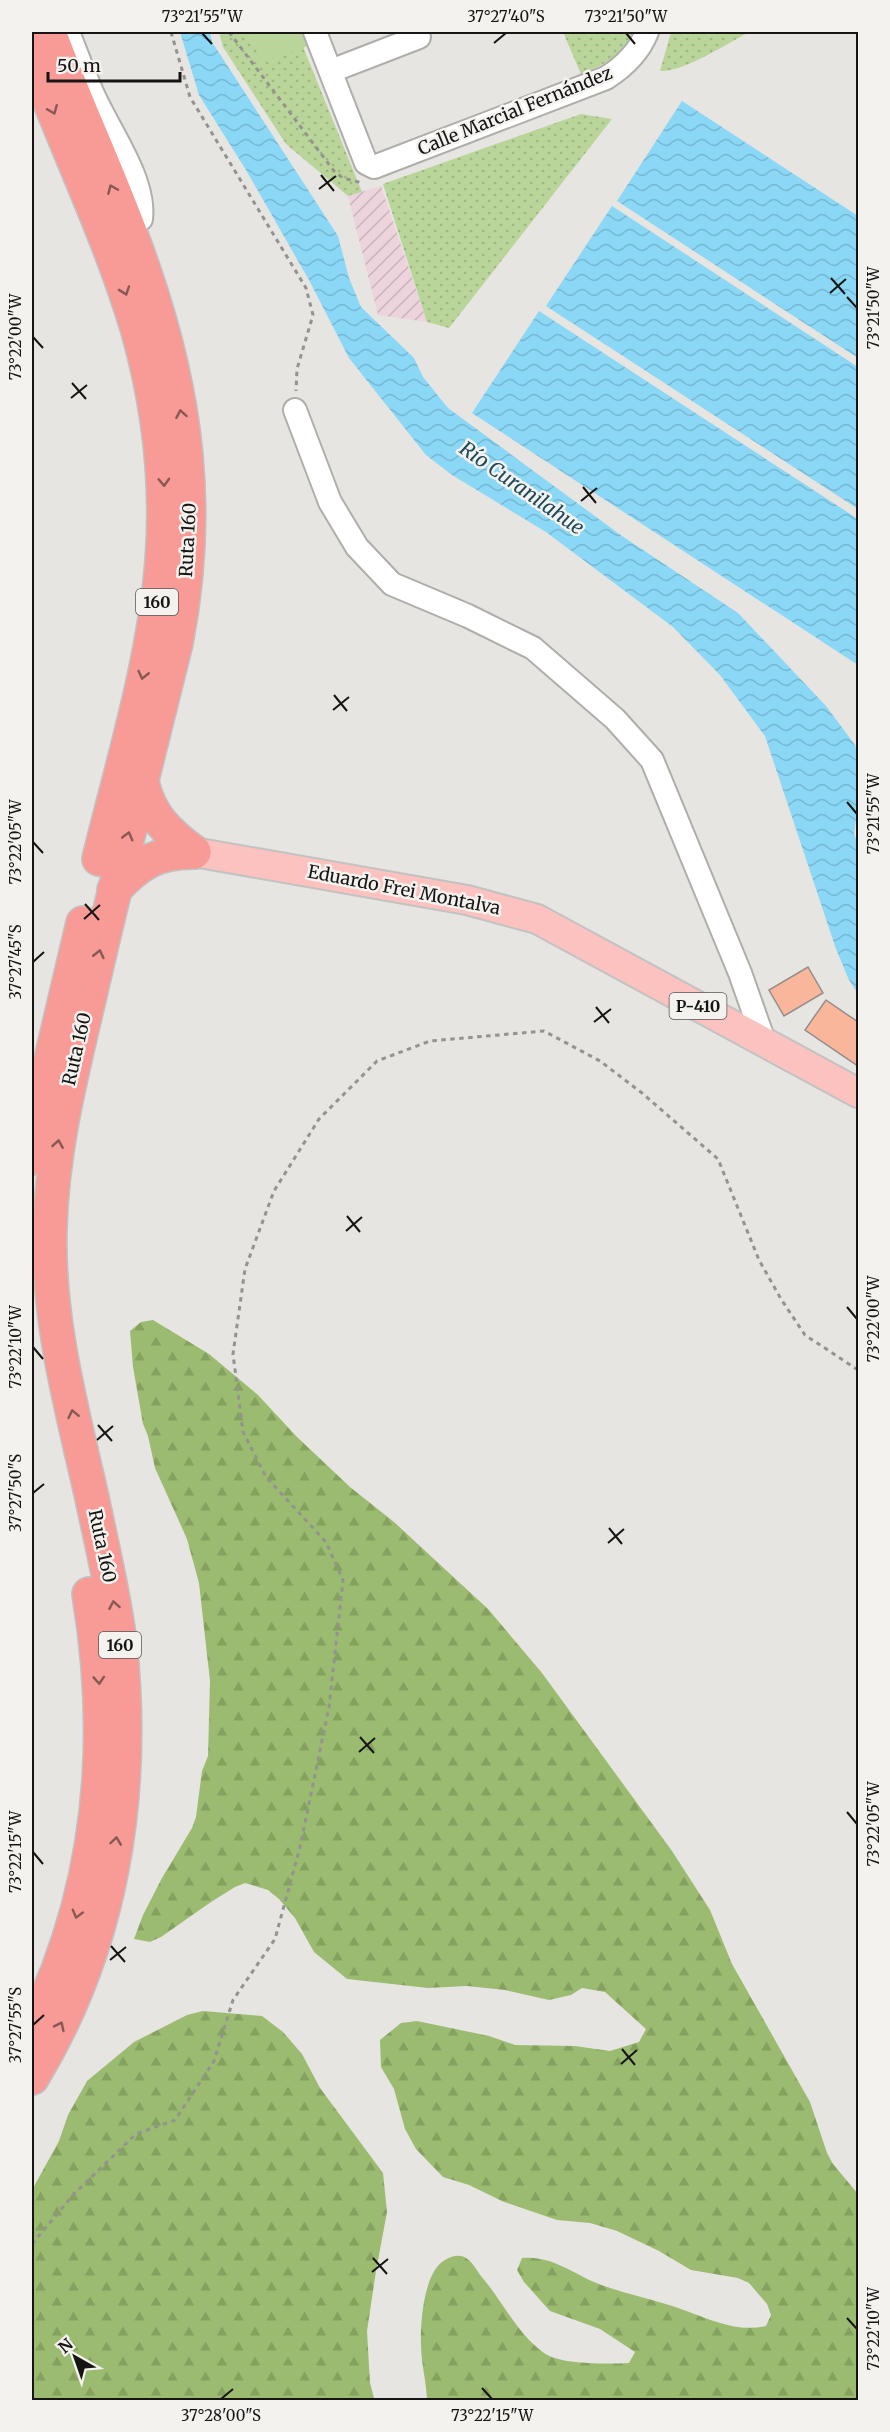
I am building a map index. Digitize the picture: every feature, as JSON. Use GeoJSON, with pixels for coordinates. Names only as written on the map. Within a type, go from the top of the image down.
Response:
{"type":"FeatureCollection","features":[{"type":"Feature","properties":{"kind":"highway","name":"Ruta 160"},"geometry":{"type":"LineString","coordinates":[[32,2078],[70,2005],[94,1946],[113,1864],[122,1779],[124,1709],[119,1640],[108,1573],[57,1333],[50,1232],[54,1172],[65,1102],[181,614],[189,556],[190,516],[186,445],[177,392],[156,308],[128,226],[50,32]]}},
{"type":"Feature","properties":{"kind":"highway","name":"Ruta 160"},"geometry":{"type":"LineString","coordinates":[[32,56],[98,219],[138,333],[153,398],[159,437],[164,505],[162,563],[148,650],[58,1026],[39,1110],[32,1158]]}},
{"type":"Feature","properties":{"kind":"highway"},"geometry":{"type":"LineString","coordinates":[[142,782],[145,795],[158,820],[166,830],[194,852]]}},
{"type":"Feature","properties":{"kind":"highway"},"geometry":{"type":"LineString","coordinates":[[114,890],[129,873],[152,859],[166,854],[194,852]]}},
{"type":"Feature","properties":{"kind":"highway","name":"Ruta 160"},"geometry":{"type":"LineString","coordinates":[[32,1313],[88,1591],[98,1661],[101,1732],[98,1805],[87,1873],[60,1966],[32,2029]]}},
{"type":"Feature","properties":{"kind":"main road","name":"Eduardo Frei Montalva"},"geometry":{"type":"LineString","coordinates":[[194,852],[467,900],[537,919],[858,1093]]}},
{"type":"Feature","properties":{"kind":"street"},"geometry":{"type":"LineString","coordinates":[[68,32],[92,93],[119,143],[142,203],[141,219],[128,226]]}},
{"type":"Feature","properties":{"kind":"street"},"geometry":{"type":"LineString","coordinates":[[315,32],[366,173]]}},
{"type":"Feature","properties":{"kind":"street","name":"Calle Marcial Fernández"},"geometry":{"type":"LineString","coordinates":[[366,173],[374,167],[606,78],[628,62],[647,32]]}},
{"type":"Feature","properties":{"kind":"street"},"geometry":{"type":"LineString","coordinates":[[330,71],[419,37]]}},
{"type":"Feature","properties":{"kind":"street"},"geometry":{"type":"LineString","coordinates":[[295,410],[330,502],[357,547],[392,584],[468,615],[533,648],[615,719],[652,760],[736,963],[764,1041]]}},
{"type":"Feature","properties":{"kind":"path"},"geometry":{"type":"LineString","coordinates":[[171,32],[190,97],[306,288],[313,315],[297,369],[295,410]]}},
{"type":"Feature","properties":{"kind":"path"},"geometry":{"type":"LineString","coordinates":[[229,32],[334,171],[343,178],[358,183],[366,173]]}},
{"type":"Feature","properties":{"kind":"path"},"geometry":{"type":"LineString","coordinates":[[32,2244],[74,2194],[136,2134],[175,2120],[182,2110],[214,2061],[233,2000],[275,1939],[300,1847],[329,1707],[343,1580],[326,1542],[266,1477],[243,1432],[233,1354],[245,1269],[274,1191],[319,1119],[377,1061],[430,1041],[544,1031],[600,1061],[718,1159],[759,1260],[787,1308],[805,1335],[858,1371]]}},
{"type":"Feature","properties":{"kind":"shaded area"},"geometry":{"type":"Polygon","coordinates":[[[381,186],[427,322],[378,315],[348,196],[381,186]]]}},
{"type":"Feature","properties":{"kind":"green space"},"geometry":{"type":"Polygon","coordinates":[[[219,32],[297,32],[362,192],[348,196],[286,144],[223,47],[219,32]]]}},
{"type":"Feature","properties":{"kind":"green space"},"geometry":{"type":"Polygon","coordinates":[[[251,32],[306,32],[311,45],[261,62],[251,32]]]}},
{"type":"Feature","properties":{"kind":"green space"},"geometry":{"type":"Polygon","coordinates":[[[563,32],[635,32],[612,58],[581,74],[563,32]]]}},
{"type":"Feature","properties":{"kind":"green space"},"geometry":{"type":"Polygon","coordinates":[[[671,32],[749,32],[692,62],[660,71],[671,32]]]}},
{"type":"Feature","properties":{"kind":"green space"},"geometry":{"type":"Polygon","coordinates":[[[581,114],[612,119],[449,328],[427,322],[383,184],[581,114]]]}},
{"type":"Feature","properties":{"kind":"green space"},"geometry":{"type":"Polygon","coordinates":[[[153,1320],[209,1354],[258,1395],[296,1436],[350,1487],[394,1522],[488,1609],[542,1673],[672,1851],[710,1910],[732,1964],[810,2102],[827,2153],[833,2164],[858,2194],[858,2400],[425,2400],[427,2399],[421,2335],[425,2298],[432,2275],[438,2266],[453,2257],[461,2256],[470,2261],[525,2336],[544,2353],[562,2360],[585,2363],[629,2363],[635,2352],[600,2329],[550,2311],[524,2282],[517,2270],[522,2258],[550,2261],[603,2286],[729,2325],[753,2328],[766,2326],[771,2315],[767,2304],[749,2283],[738,2278],[691,2270],[659,2251],[617,2231],[590,2223],[557,2220],[504,2202],[469,2185],[443,2177],[416,2149],[405,2129],[394,2089],[381,2067],[380,2040],[401,2023],[417,2021],[489,2036],[515,2045],[575,2046],[610,2051],[639,2042],[646,2029],[605,1992],[582,1988],[571,1995],[549,2000],[505,1990],[467,1986],[428,1988],[347,1979],[314,1952],[295,1918],[279,1899],[268,1890],[245,1883],[211,1902],[161,1937],[150,1942],[134,1939],[143,1915],[162,1878],[192,1828],[196,1817],[202,1771],[208,1756],[210,1681],[199,1583],[187,1539],[155,1468],[143,1424],[133,1367],[130,1331],[141,1322],[153,1320]]]}},
{"type":"Feature","properties":{"kind":"green space"},"geometry":{"type":"Polygon","coordinates":[[[203,2011],[262,2016],[283,2032],[302,2054],[320,2088],[383,2173],[387,2212],[367,2331],[370,2383],[374,2398],[377,2400],[32,2400],[32,2190],[59,2141],[68,2115],[87,2081],[134,2042],[187,2015],[203,2011]]]}},
{"type":"Feature","properties":{"kind":"water","name":"Río Curanilahue"},"geometry":{"type":"Polygon","coordinates":[[[180,32],[210,32],[212,42],[338,236],[349,278],[361,307],[414,358],[423,377],[448,408],[622,536],[738,613],[826,706],[855,745],[858,755],[858,804],[854,834],[858,845],[858,994],[849,980],[836,949],[765,736],[720,675],[673,627],[546,532],[452,475],[426,455],[349,358],[309,280],[246,170],[199,95],[180,32]]]}},
{"type":"Feature","properties":{"kind":"water"},"geometry":{"type":"Polygon","coordinates":[[[682,101],[858,216],[858,358],[617,201],[682,101]]]}},
{"type":"Feature","properties":{"kind":"water"},"geometry":{"type":"Polygon","coordinates":[[[612,206],[858,367],[858,509],[546,306],[612,206]]]}},
{"type":"Feature","properties":{"kind":"water"},"geometry":{"type":"Polygon","coordinates":[[[539,311],[858,519],[858,665],[472,413],[539,311]]]}},
{"type":"Feature","properties":{"kind":"building"},"geometry":{"type":"Polygon","coordinates":[[[808,967],[823,993],[784,1016],[769,990],[808,967]]]}},
{"type":"Feature","properties":{"kind":"building"},"geometry":{"type":"Polygon","coordinates":[[[826,1000],[858,1022],[858,1066],[805,1030],[826,1000]]]}}]}
